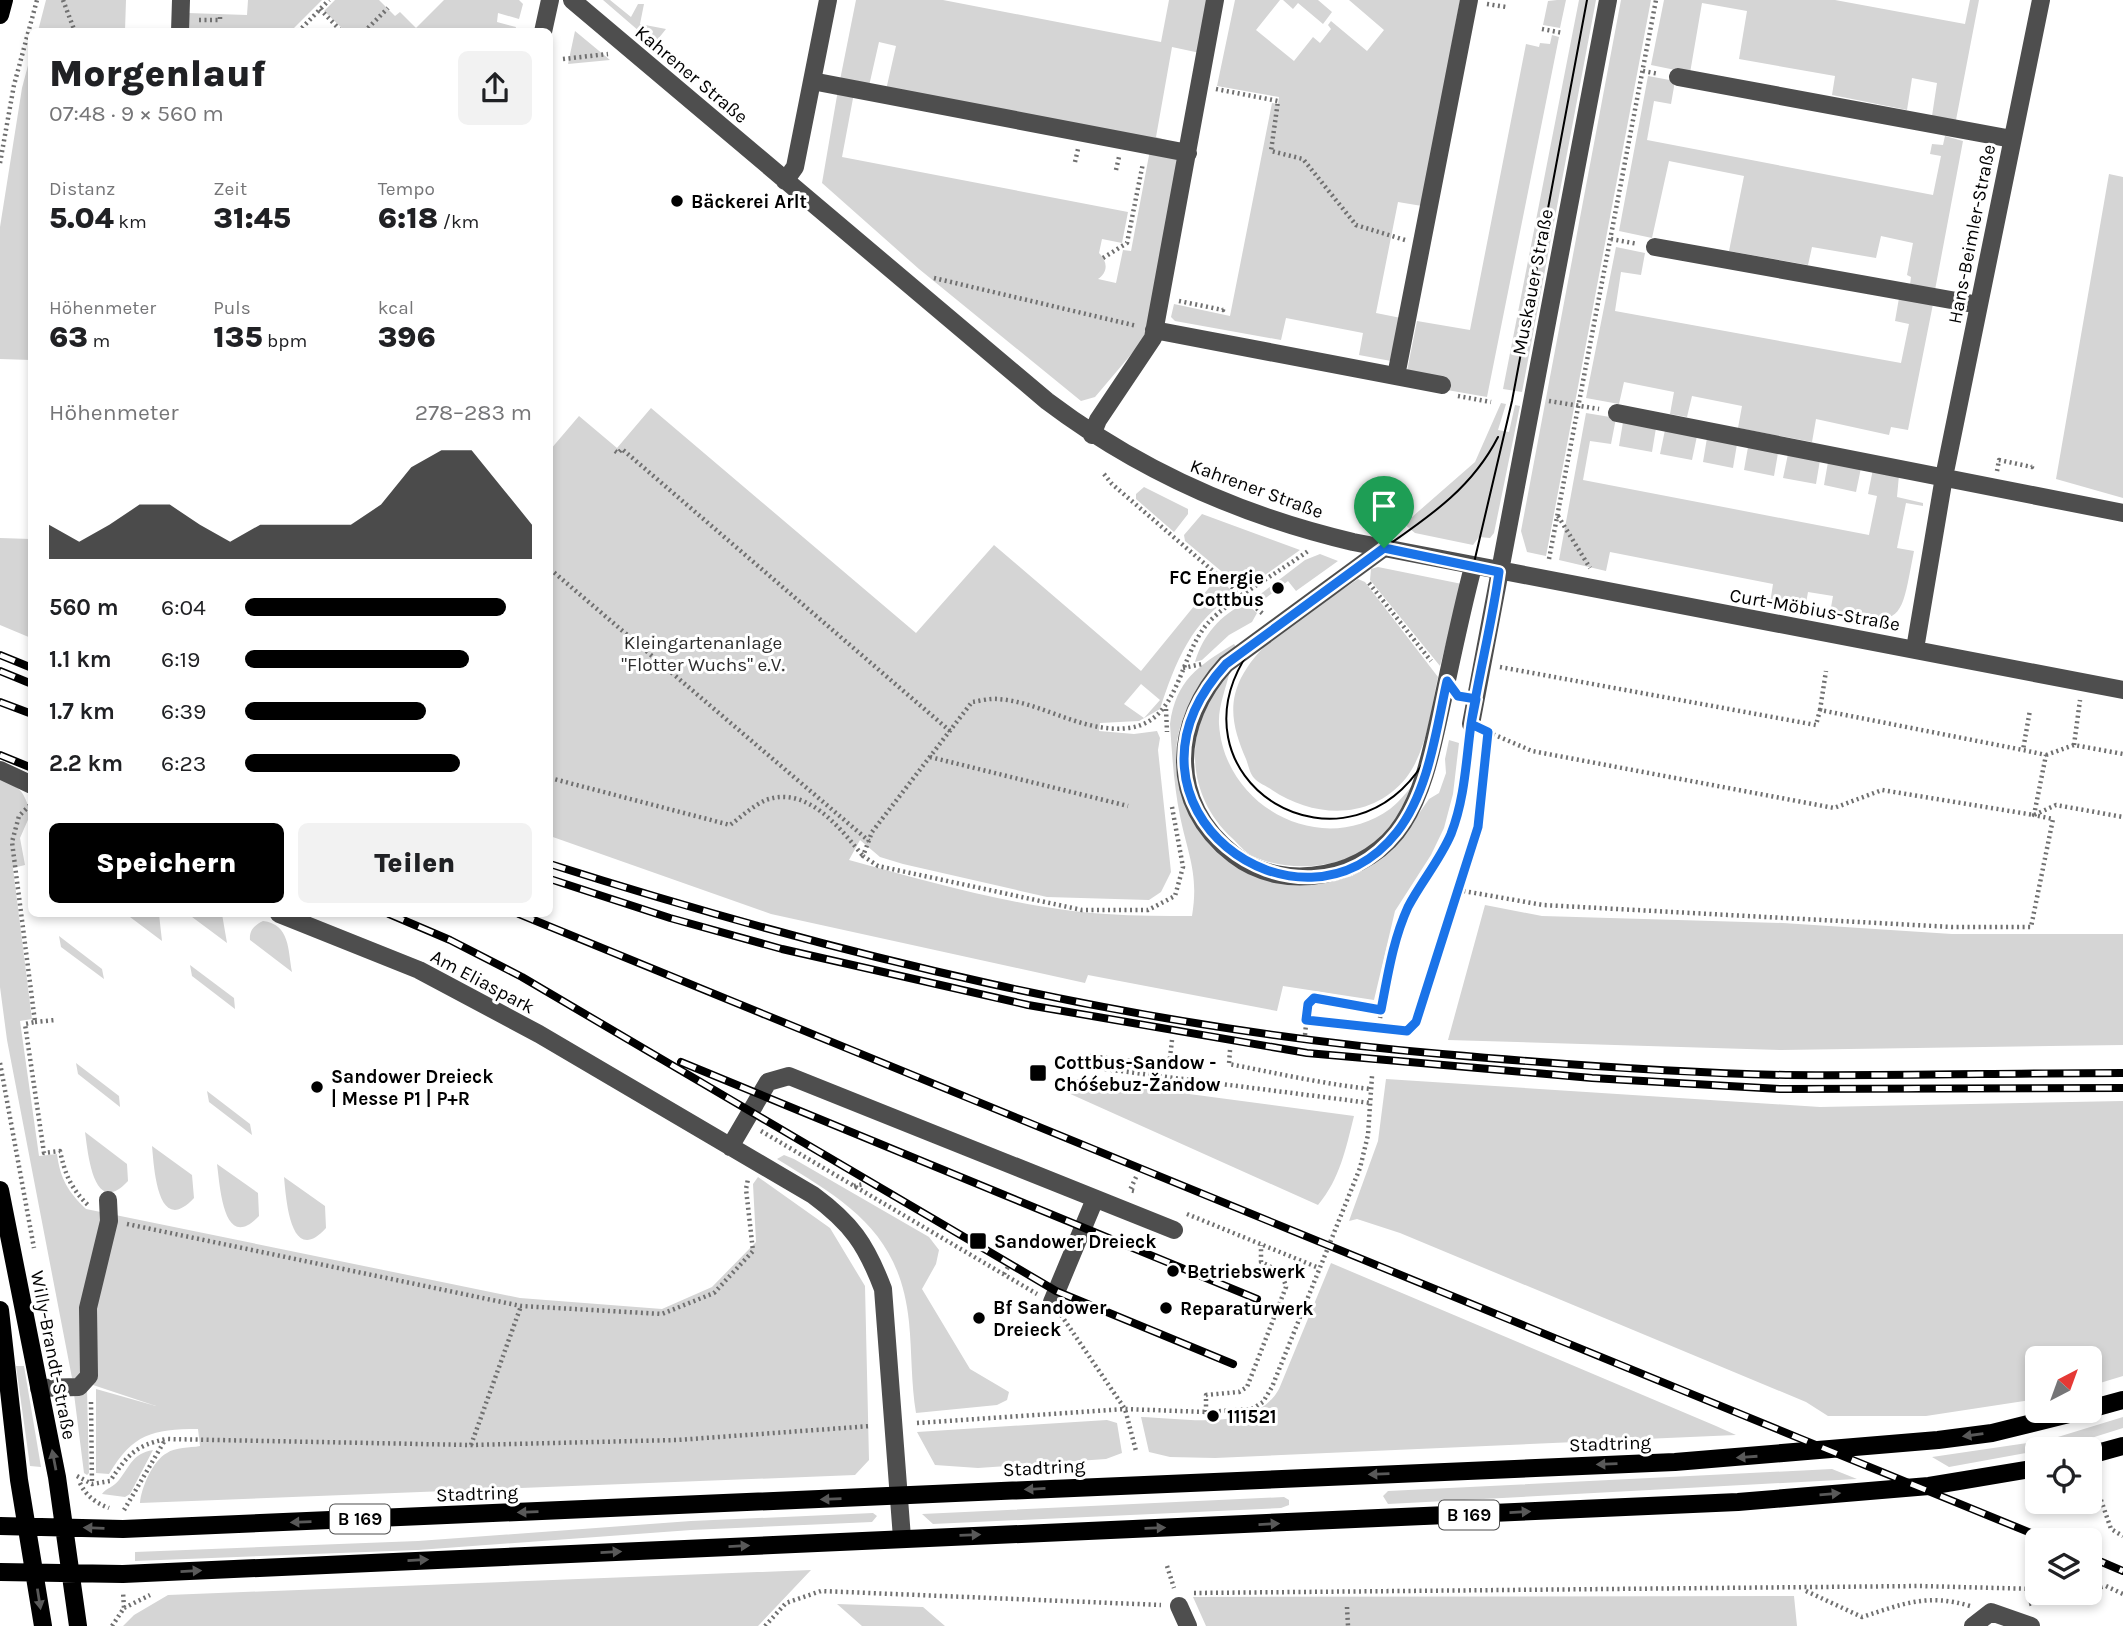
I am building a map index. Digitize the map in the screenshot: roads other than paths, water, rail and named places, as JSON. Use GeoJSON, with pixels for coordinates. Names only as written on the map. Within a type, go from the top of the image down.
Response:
{"type":"FeatureCollection","features":[{"type":"Feature","properties":{"kind":"main road"},"geometry":{"type":"LineString","coordinates":[[0,15],[4,0]]}},
{"type":"Feature","properties":{"kind":"main road","name":"Willy-Brandt-Straße"},"geometry":{"type":"LineString","coordinates":[[0,1190],[65,1528],[78,1626]]}},
{"type":"Feature","properties":{"kind":"main road"},"geometry":{"type":"LineString","coordinates":[[0,1310],[19,1480],[43,1626]]}},
{"type":"Feature","properties":{"kind":"main road","name":"Stadtring"},"geometry":{"type":"LineString","coordinates":[[2102,1406],[2123,1400]]}},
{"type":"Feature","properties":{"kind":"main road","name":"Stadtring"},"geometry":{"type":"LineString","coordinates":[[0,1526],[65,1528],[122,1521],[900,1496],[1188,1481],[1675,1462],[1912,1443],[1992,1433],[2036,1423]]}},
{"type":"Feature","properties":{"kind":"main road"},"geometry":{"type":"LineString","coordinates":[[2102,1457],[2123,1446]]}},
{"type":"Feature","properties":{"kind":"main road","name":"B 169"},"geometry":{"type":"LineString","coordinates":[[0,1572],[123,1574],[1738,1502],[1929,1486],[1988,1479],[2025,1471]]}},
{"type":"Feature","properties":{"kind":"street"},"geometry":{"type":"LineString","coordinates":[[180,28],[181,0]]}},
{"type":"Feature","properties":{"kind":"street"},"geometry":{"type":"LineString","coordinates":[[544,28],[550,0]]}},
{"type":"Feature","properties":{"kind":"street","name":"Kahrener Straße"},"geometry":{"type":"LineString","coordinates":[[572,0],[1047,401],[1092,435],[1149,468],[1208,494],[1329,537],[1499,572]]}},
{"type":"Feature","properties":{"kind":"street"},"geometry":{"type":"LineString","coordinates":[[785,181],[795,167],[828,0]]}},
{"type":"Feature","properties":{"kind":"street"},"geometry":{"type":"LineString","coordinates":[[1092,435],[1098,420],[1153,338],[1215,0]]}},
{"type":"Feature","properties":{"kind":"street"},"geometry":{"type":"LineString","coordinates":[[1396,376],[1469,0]]}},
{"type":"Feature","properties":{"kind":"street","name":"Muskauer Straße"},"geometry":{"type":"LineString","coordinates":[[1471,724],[1608,0]]}},
{"type":"Feature","properties":{"kind":"street","name":"Hans-Beimler-Straße"},"geometry":{"type":"LineString","coordinates":[[1916,649],[1944,477],[2041,0]]}},
{"type":"Feature","properties":{"kind":"street"},"geometry":{"type":"LineString","coordinates":[[1678,77],[2012,139]]}},
{"type":"Feature","properties":{"kind":"street"},"geometry":{"type":"LineString","coordinates":[[812,81],[1188,153]]}},
{"type":"Feature","properties":{"kind":"street"},"geometry":{"type":"LineString","coordinates":[[1655,247],[1979,305]]}},
{"type":"Feature","properties":{"kind":"street"},"geometry":{"type":"LineString","coordinates":[[1154,330],[1396,376],[1448,390]]}},
{"type":"Feature","properties":{"kind":"street"},"geometry":{"type":"LineString","coordinates":[[1617,413],[2123,513]]}},
{"type":"Feature","properties":{"kind":"street"},"geometry":{"type":"LineString","coordinates":[[1384,548],[1226,664],[1199,699],[1187,731],[1185,763],[1189,793],[1207,827],[1235,856],[1255,866],[1287,875],[1328,874],[1372,855],[1396,833],[1413,805],[1432,748],[1473,567]]}},
{"type":"Feature","properties":{"kind":"street","name":"Curt-Möbius-Straße"},"geometry":{"type":"LineString","coordinates":[[1499,572],[2123,690]]}},
{"type":"Feature","properties":{"kind":"street"},"geometry":{"type":"LineString","coordinates":[[0,770],[28,783]]}},
{"type":"Feature","properties":{"kind":"street","name":"Am Eliaspark"},"geometry":{"type":"LineString","coordinates":[[286,917],[419,970],[539,1034],[751,1158],[843,1217],[869,1253],[883,1289],[897,1444],[902,1538]]}},
{"type":"Feature","properties":{"kind":"street"},"geometry":{"type":"LineString","coordinates":[[730,1147],[768,1082],[789,1076],[1174,1230]]}},
{"type":"Feature","properties":{"kind":"street"},"geometry":{"type":"LineString","coordinates":[[1052,1302],[1095,1199]]}},
{"type":"Feature","properties":{"kind":"street"},"geometry":{"type":"LineString","coordinates":[[39,1388],[79,1387],[89,1377],[89,1308],[109,1221],[108,1200]]}},
{"type":"Feature","properties":{"kind":"street"},"geometry":{"type":"LineString","coordinates":[[1184,1600],[1188,1626]]}},
{"type":"Feature","properties":{"kind":"street"},"geometry":{"type":"LineString","coordinates":[[1973,1626],[1991,1612],[2031,1626]]}},
{"type":"Feature","properties":{"kind":"tram line"},"geometry":{"type":"LineString","coordinates":[[1473,567],[1512,401],[1587,0]]}},
{"type":"Feature","properties":{"kind":"tram line"},"geometry":{"type":"LineString","coordinates":[[1384,548],[1463,486],[1488,455],[1498,437]]}},
{"type":"Feature","properties":{"kind":"tram line"},"geometry":{"type":"LineString","coordinates":[[1256,642],[1230,692],[1228,737],[1245,776],[1275,803],[1314,818],[1356,815],[1397,793],[1432,748]]}},
{"type":"Feature","properties":{"kind":"railway"},"geometry":{"type":"LineString","coordinates":[[0,655],[28,666]]}},
{"type":"Feature","properties":{"kind":"railway"},"geometry":{"type":"LineString","coordinates":[[0,671],[28,682]]}},
{"type":"Feature","properties":{"kind":"railway"},"geometry":{"type":"LineString","coordinates":[[0,702],[28,712]]}},
{"type":"Feature","properties":{"kind":"railway"},"geometry":{"type":"LineString","coordinates":[[0,755],[28,766]]}},
{"type":"Feature","properties":{"kind":"railway"},"geometry":{"type":"LineString","coordinates":[[553,865],[769,929],[990,984],[1102,1007],[1328,1042],[1614,1068],[1700,1072],[1786,1075],[2123,1073]]}},
{"type":"Feature","properties":{"kind":"railway"},"geometry":{"type":"LineString","coordinates":[[553,880],[670,918],[782,949],[1028,1005],[1307,1053],[1592,1078],[1780,1089],[2123,1088]]}},
{"type":"Feature","properties":{"kind":"railway"},"geometry":{"type":"LineString","coordinates":[[396,917],[450,940],[522,977],[1056,1291],[1233,1364]]}},
{"type":"Feature","properties":{"kind":"railway"},"geometry":{"type":"LineString","coordinates":[[526,917],[2025,1531]]}},
{"type":"Feature","properties":{"kind":"railway"},"geometry":{"type":"LineString","coordinates":[[681,1062],[1257,1299]]}},
{"type":"Feature","properties":{"kind":"railway"},"geometry":{"type":"LineString","coordinates":[[2102,1562],[2123,1571]]}},
{"type":"Feature","properties":{"kind":"place","name":"Bäckerei Arlt"},"geometry":{"type":"Point","coordinates":[677,201]}},
{"type":"Feature","properties":{"kind":"place","name":"FC Energie Cottbus"},"geometry":{"type":"Point","coordinates":[1278,588]}},
{"type":"Feature","properties":{"kind":"place","name":"Cottbus-Sandow - Chóśebuz-Žandow"},"geometry":{"type":"Point","coordinates":[1038,1073]}},
{"type":"Feature","properties":{"kind":"place","name":"Sandower Dreieck | Messe P1 | P+R"},"geometry":{"type":"Point","coordinates":[317,1087]}},
{"type":"Feature","properties":{"kind":"place","name":"Sandower Dreieck"},"geometry":{"type":"Point","coordinates":[978,1241]}},
{"type":"Feature","properties":{"kind":"place","name":"Betriebswerk"},"geometry":{"type":"Point","coordinates":[1173,1271]}},
{"type":"Feature","properties":{"kind":"place","name":"Reparaturwerk"},"geometry":{"type":"Point","coordinates":[1166,1308]}},
{"type":"Feature","properties":{"kind":"place","name":"Bf Sandower Dreieck"},"geometry":{"type":"Point","coordinates":[979,1318]}},
{"type":"Feature","properties":{"kind":"place","name":"111521"},"geometry":{"type":"Point","coordinates":[1213,1416]}},
{"type":"Feature","properties":{"kind":"park label","name":"Kleingartenanlage \"Flotter Wuchs\" e.V."},"geometry":{"type":"Point","coordinates":[703,653]}}]}
